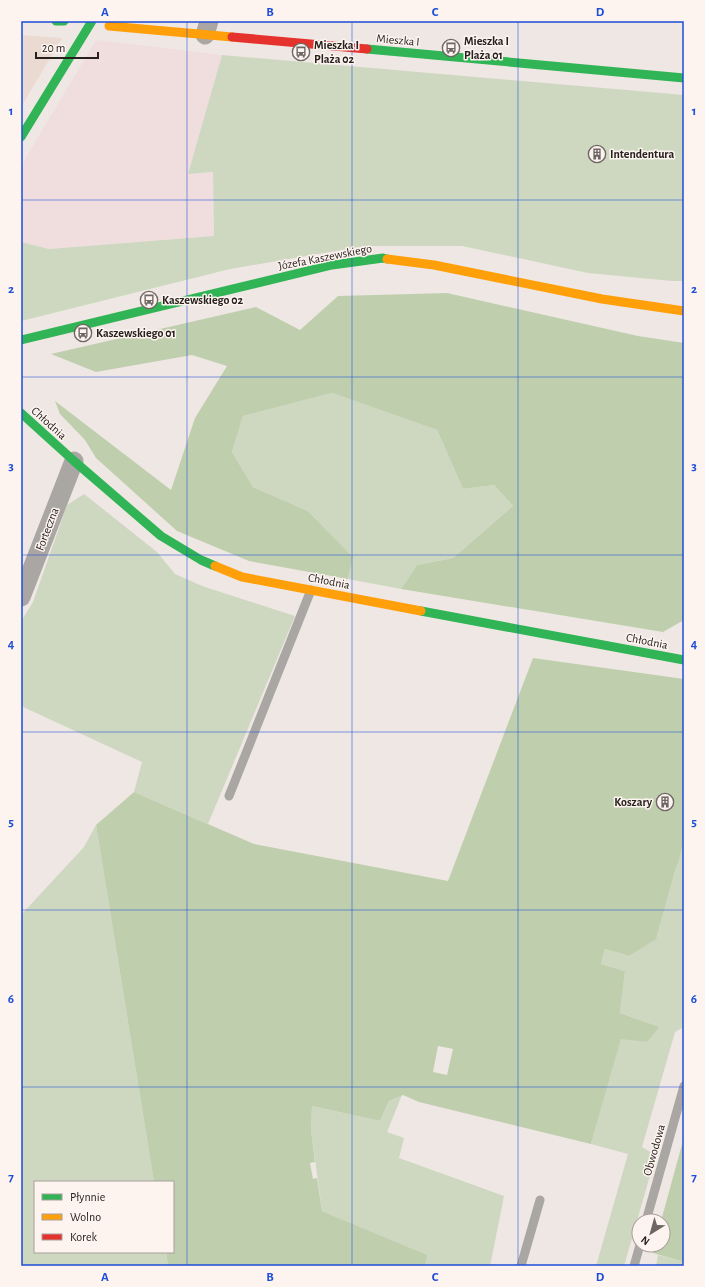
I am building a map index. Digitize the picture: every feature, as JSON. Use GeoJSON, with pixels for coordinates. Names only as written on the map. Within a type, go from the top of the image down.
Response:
{"type":"FeatureCollection","features":[{"type":"Feature","properties":{"kind":"street"},"geometry":{"type":"LineString","coordinates":[[56,21],[64,22]]}},
{"type":"Feature","properties":{"kind":"street"},"geometry":{"type":"LineString","coordinates":[[21,137],[92,21]]}},
{"type":"Feature","properties":{"kind":"street","name":"Mieszka I"},"geometry":{"type":"LineString","coordinates":[[109,26],[207,28],[684,78]]}},
{"type":"Feature","properties":{"kind":"street","name":"Józefa Kaszewskiego"},"geometry":{"type":"LineString","coordinates":[[21,340],[332,265],[383,258],[434,265],[602,299],[684,311]]}},
{"type":"Feature","properties":{"kind":"street","name":"Chłodnia"},"geometry":{"type":"LineString","coordinates":[[21,414],[161,536],[201,560],[242,577],[684,660]]}},
{"type":"Feature","properties":{"kind":"street","name":"Forteczna"},"geometry":{"type":"LineString","coordinates":[[21,597],[74,461]]}},
{"type":"Feature","properties":{"kind":"lane"},"geometry":{"type":"LineString","coordinates":[[229,796],[311,590]]}},
{"type":"Feature","properties":{"kind":"lane","name":"Obwodowa"},"geometry":{"type":"LineString","coordinates":[[648,1213],[684,1086]]}},
{"type":"Feature","properties":{"kind":"lane"},"geometry":{"type":"LineString","coordinates":[[521,1266],[540,1200]]}},
{"type":"Feature","properties":{"kind":"lane"},"geometry":{"type":"LineString","coordinates":[[634,1266],[638,1253]]}},
{"type":"Feature","properties":{"kind":"shaded area"},"geometry":{"type":"Polygon","coordinates":[[[21,35],[62,38],[21,107],[21,35]]]}},
{"type":"Feature","properties":{"kind":"shaded area"},"geometry":{"type":"Polygon","coordinates":[[[96,40],[222,55],[189,174],[213,172],[214,236],[49,249],[21,242],[21,166],[96,40]]]}},
{"type":"Feature","properties":{"kind":"green space"},"geometry":{"type":"Polygon","coordinates":[[[222,55],[684,95],[684,281],[588,273],[462,246],[365,246],[230,269],[21,321],[21,242],[49,249],[214,236],[213,172],[188,174],[222,55]]]}},
{"type":"Feature","properties":{"kind":"green space"},"geometry":{"type":"Polygon","coordinates":[[[447,293],[638,336],[684,343],[684,620],[663,632],[401,589],[417,565],[453,558],[513,506],[494,485],[463,489],[437,430],[332,393],[243,416],[232,452],[253,487],[308,511],[353,557],[348,579],[249,561],[177,531],[96,458],[85,440],[60,414],[55,401],[171,490],[195,418],[227,366],[192,355],[96,372],[51,354],[256,307],[300,330],[338,296],[447,293]]]}},
{"type":"Feature","properties":{"kind":"green space"},"geometry":{"type":"Polygon","coordinates":[[[332,393],[437,430],[463,489],[494,485],[513,506],[453,558],[417,565],[401,589],[348,579],[353,557],[308,511],[253,487],[232,452],[243,416],[332,393]]]}},
{"type":"Feature","properties":{"kind":"green space"},"geometry":{"type":"Polygon","coordinates":[[[84,494],[157,552],[175,574],[202,586],[295,616],[208,824],[134,792],[142,762],[21,706],[21,621],[33,602],[67,505],[84,494]]]}},
{"type":"Feature","properties":{"kind":"green space"},"geometry":{"type":"Polygon","coordinates":[[[533,658],[684,679],[684,840],[656,939],[629,956],[605,949],[601,964],[625,971],[620,1013],[660,1027],[647,1042],[621,1039],[591,1144],[419,1102],[403,1095],[389,1101],[380,1121],[312,1106],[311,1130],[315,1162],[310,1163],[313,1179],[317,1178],[322,1211],[427,1255],[425,1266],[168,1266],[166,1253],[174,1253],[174,1181],[154,1181],[96,825],[134,792],[254,844],[448,881],[533,658]],[[438,1046],[433,1072],[447,1075],[453,1049],[438,1046]]]}},
{"type":"Feature","properties":{"kind":"green space"},"geometry":{"type":"Polygon","coordinates":[[[96,825],[154,1181],[34,1181],[34,1253],[166,1253],[168,1266],[21,1266],[21,915],[84,847],[96,825]]]}},
{"type":"Feature","properties":{"kind":"green space"},"geometry":{"type":"Polygon","coordinates":[[[684,840],[684,1027],[675,1032],[642,1147],[652,1153],[655,1158],[639,1213],[631,1213],[631,1242],[624,1266],[596,1266],[628,1154],[591,1144],[621,1038],[647,1042],[660,1027],[620,1013],[625,971],[601,964],[605,949],[629,956],[657,935],[684,840]]]}},
{"type":"Feature","properties":{"kind":"green space"},"geometry":{"type":"Polygon","coordinates":[[[402,1095],[387,1132],[404,1138],[399,1158],[504,1196],[490,1266],[425,1266],[426,1255],[322,1211],[311,1130],[312,1106],[380,1121],[389,1101],[402,1095]]]}},
{"type":"Feature","properties":{"kind":"green space"},"geometry":{"type":"Polygon","coordinates":[[[684,1137],[684,1262],[653,1253],[671,1253],[671,1213],[663,1213],[684,1137]]]}},
{"type":"Feature","properties":{"kind":"green space"},"geometry":{"type":"Polygon","coordinates":[[[658,1255],[684,1262],[684,1266],[656,1266],[658,1255]]]}},
{"type":"Feature","properties":{"kind":"traffic: fast"},"geometry":{"type":"LineString","coordinates":[[56,21],[64,21]]}},
{"type":"Feature","properties":{"kind":"traffic: fast"},"geometry":{"type":"LineString","coordinates":[[21,137],[92,21]]}},
{"type":"Feature","properties":{"kind":"traffic: fast"},"geometry":{"type":"LineString","coordinates":[[367,49],[684,78]]}},
{"type":"Feature","properties":{"kind":"traffic: fast"},"geometry":{"type":"LineString","coordinates":[[21,340],[332,265],[383,258],[387,259]]}},
{"type":"Feature","properties":{"kind":"traffic: fast"},"geometry":{"type":"LineString","coordinates":[[21,413],[161,536],[201,560],[215,566]]}},
{"type":"Feature","properties":{"kind":"traffic: fast"},"geometry":{"type":"LineString","coordinates":[[421,611],[684,660]]}},
{"type":"Feature","properties":{"kind":"traffic: slow"},"geometry":{"type":"LineString","coordinates":[[109,26],[232,37]]}},
{"type":"Feature","properties":{"kind":"traffic: slow"},"geometry":{"type":"LineString","coordinates":[[387,259],[434,265],[602,299],[684,311]]}},
{"type":"Feature","properties":{"kind":"traffic: slow"},"geometry":{"type":"LineString","coordinates":[[215,566],[242,577],[421,611]]}},
{"type":"Feature","properties":{"kind":"traffic: jam"},"geometry":{"type":"LineString","coordinates":[[232,37],[367,49]]}},
{"type":"Feature","properties":{"kind":"place","name":"Mieszka I Plaża 01"},"geometry":{"type":"Point","coordinates":[451,48]}},
{"type":"Feature","properties":{"kind":"place","name":"Mieszka I Plaża 02"},"geometry":{"type":"Point","coordinates":[301,52]}},
{"type":"Feature","properties":{"kind":"place","name":"Intendentura"},"geometry":{"type":"Point","coordinates":[597,154]}},
{"type":"Feature","properties":{"kind":"place","name":"Kaszewskiego 02"},"geometry":{"type":"Point","coordinates":[149,300]}},
{"type":"Feature","properties":{"kind":"place","name":"Kaszewskiego 01"},"geometry":{"type":"Point","coordinates":[83,333]}},
{"type":"Feature","properties":{"kind":"place","name":"Koszary"},"geometry":{"type":"Point","coordinates":[665,802]}}]}
